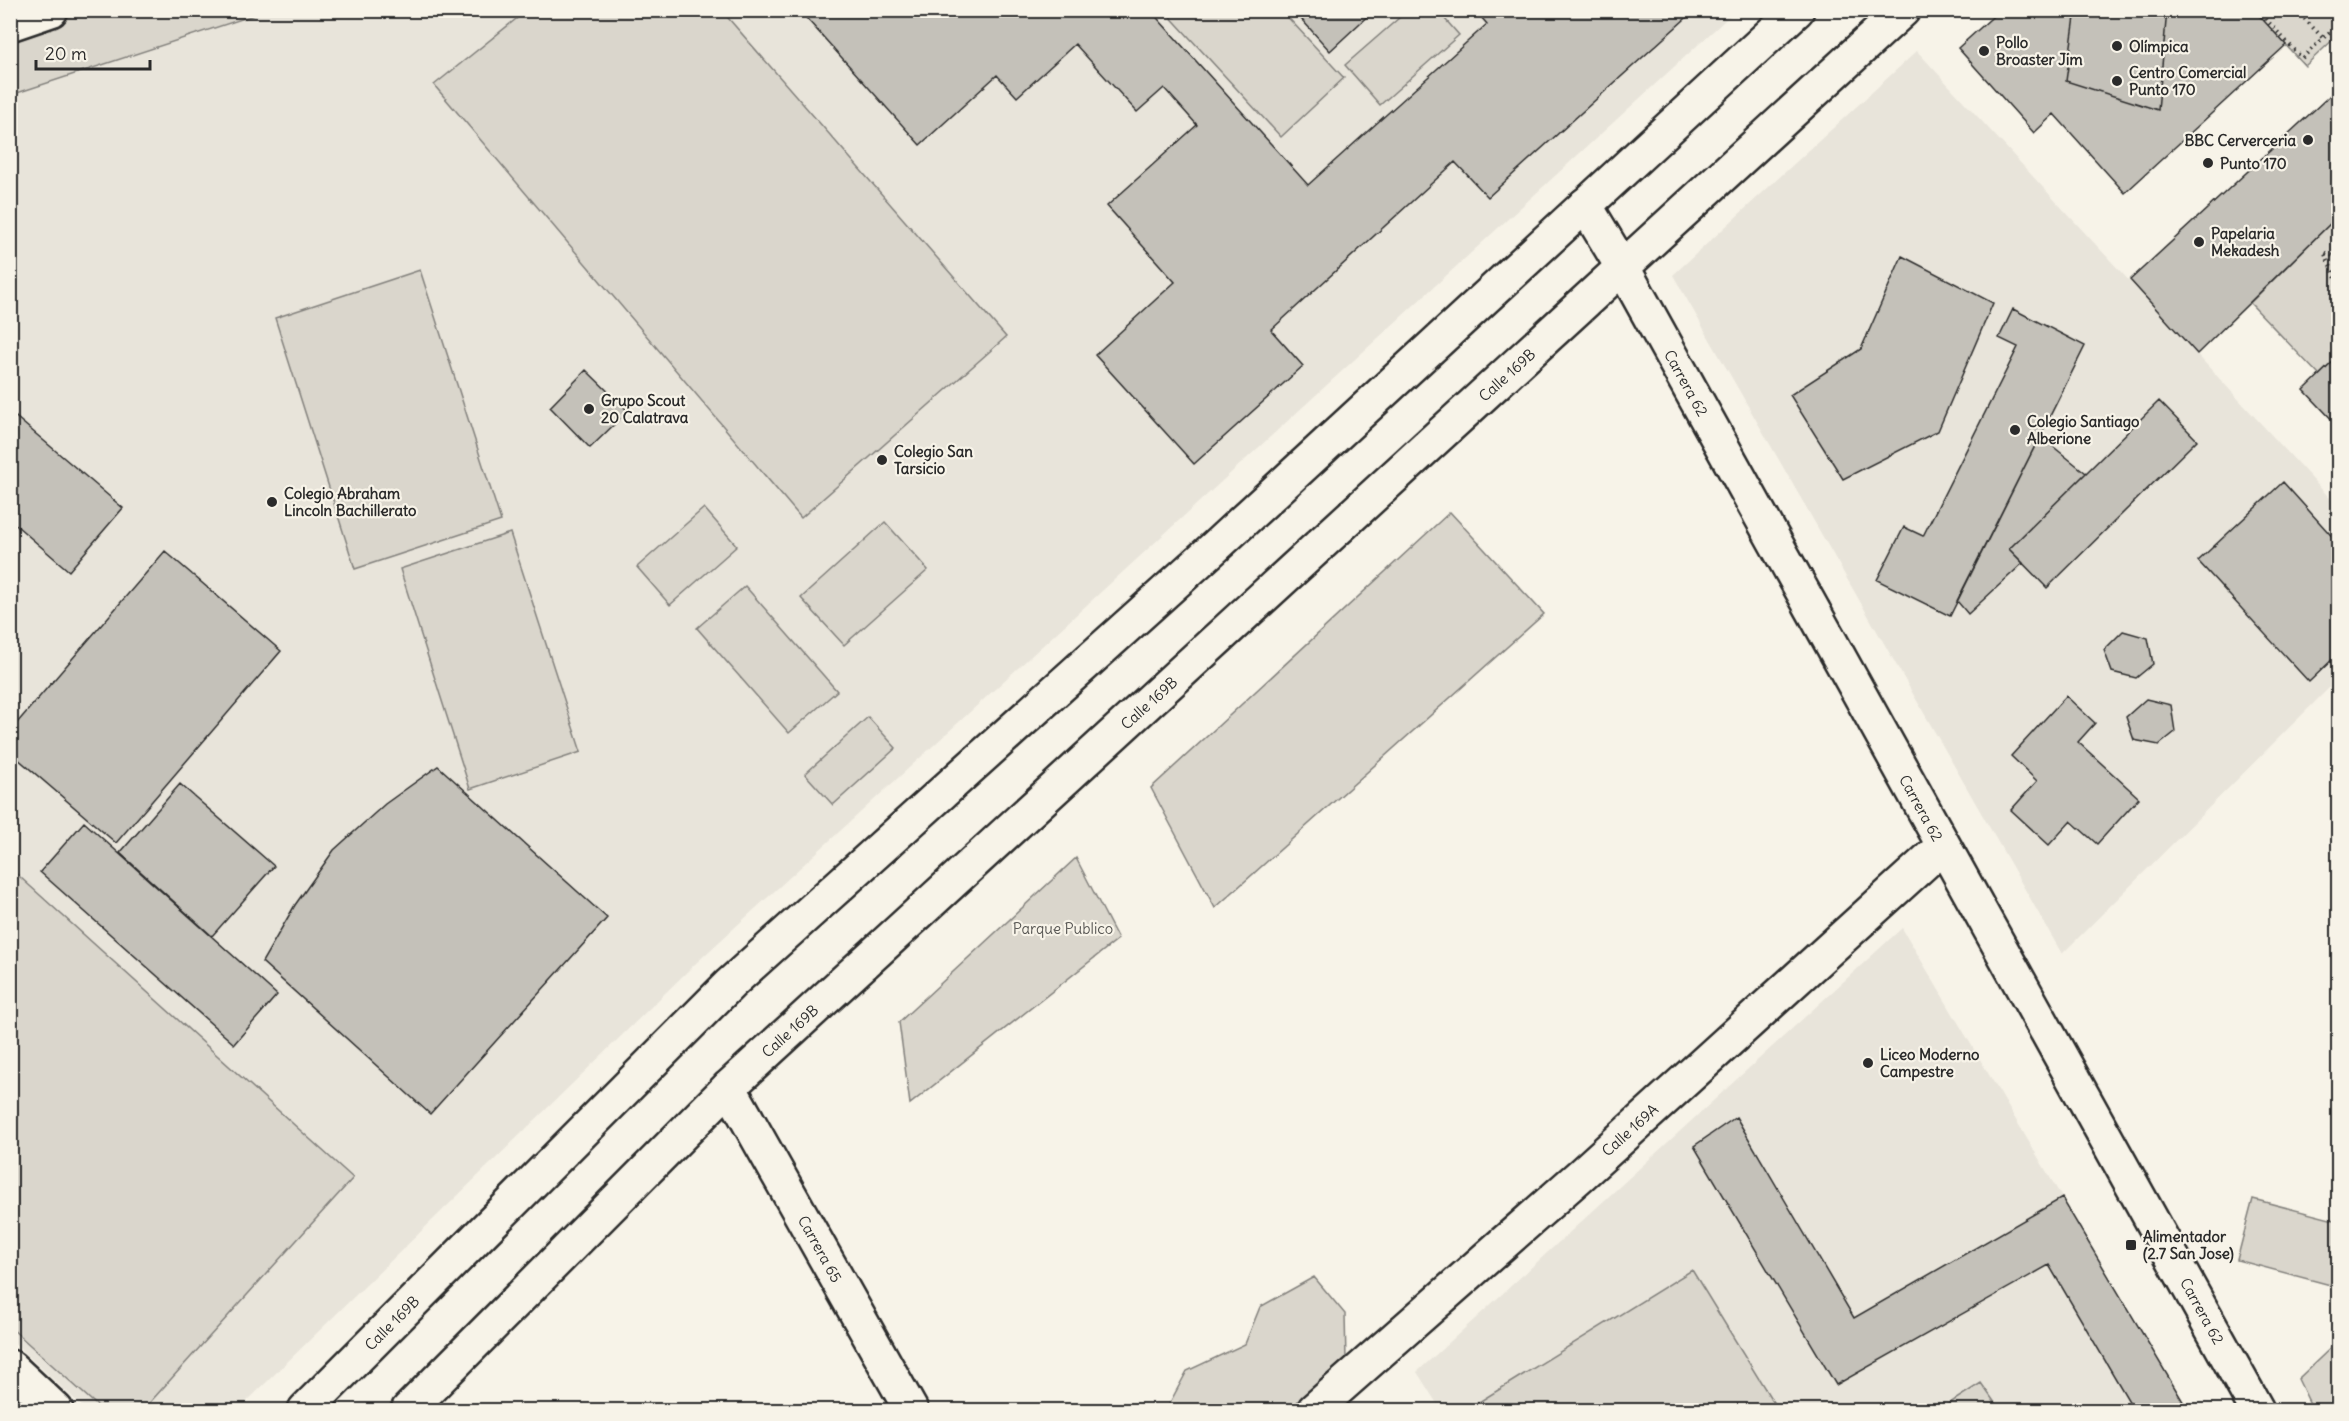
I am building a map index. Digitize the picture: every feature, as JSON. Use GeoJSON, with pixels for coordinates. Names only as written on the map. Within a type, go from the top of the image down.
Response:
{"type":"FeatureCollection","features":[{"type":"Feature","properties":{"kind":"main road"},"geometry":{"type":"LineString","coordinates":[[10,24],[51,10]]}},
{"type":"Feature","properties":{"kind":"main road","name":"Calle 169B"},"geometry":{"type":"LineString","coordinates":[[305,1410],[730,984],[1208,553],[1797,10]]}},
{"type":"Feature","properties":{"kind":"main road","name":"Calle 169B"},"geometry":{"type":"LineString","coordinates":[[408,1410],[729,1087],[1903,10]]}},
{"type":"Feature","properties":{"kind":"main road","name":"Carrera 62"},"geometry":{"type":"LineString","coordinates":[[1585,206],[1623,268],[2257,1410]]}},
{"type":"Feature","properties":{"kind":"main road","name":"Calle 169A"},"geometry":{"type":"LineString","coordinates":[[1314,1410],[1582,1174],[1943,846]]}},
{"type":"Feature","properties":{"kind":"main road","name":"Carrera 65"},"geometry":{"type":"LineString","coordinates":[[729,1087],[911,1410]]}},
{"type":"Feature","properties":{"kind":"main road"},"geometry":{"type":"LineString","coordinates":[[10,1367],[56,1410]]}},
{"type":"Feature","properties":{"kind":"path"},"geometry":{"type":"LineString","coordinates":[[2296,10],[2324,38]]}},
{"type":"Feature","properties":{"kind":"path"},"geometry":{"type":"LineString","coordinates":[[2259,11],[2302,58],[2338,24]]}},
{"type":"Feature","properties":{"kind":"path"},"geometry":{"type":"LineString","coordinates":[[2338,258],[2324,252],[2338,284]]}},
{"type":"Feature","properties":{"kind":"shaded area"},"geometry":{"type":"Polygon","coordinates":[[[266,10],[1735,11],[695,964],[238,1410],[86,1410],[11,1340],[10,95],[266,10]]]}},
{"type":"Feature","properties":{"kind":"shaded area","name":"Colegio Santiago Alberione"},"geometry":{"type":"Polygon","coordinates":[[[1917,51],[2338,507],[2338,679],[2062,954],[1673,275],[1917,51]]]}},
{"type":"Feature","properties":{"kind":"shaded area","name":"Liceo Moderno Campestre"},"geometry":{"type":"Polygon","coordinates":[[[1902,928],[2188,1410],[1441,1410],[1417,1372],[1902,928]]]}},
{"type":"Feature","properties":{"kind":"green space"},"geometry":{"type":"Polygon","coordinates":[[[87,11],[266,11],[11,95],[10,36],[87,11]]]}},
{"type":"Feature","properties":{"kind":"green space"},"geometry":{"type":"Polygon","coordinates":[[[526,11],[722,11],[1006,337],[801,518],[434,85],[526,11]]]}},
{"type":"Feature","properties":{"kind":"green space"},"geometry":{"type":"Polygon","coordinates":[[[1165,11],[1282,11],[1344,78],[1281,137],[1165,11]]]}},
{"type":"Feature","properties":{"kind":"green space"},"geometry":{"type":"Polygon","coordinates":[[[1407,11],[1438,11],[1459,35],[1380,105],[1345,65],[1407,11]]]}},
{"type":"Feature","properties":{"kind":"green space"},"geometry":{"type":"Polygon","coordinates":[[[2254,11],[2338,11],[2338,35],[2305,66],[2254,11]]]}},
{"type":"Feature","properties":{"kind":"green space"},"geometry":{"type":"Polygon","coordinates":[[[2338,216],[2338,357],[2319,375],[2250,303],[2338,216]]]}},
{"type":"Feature","properties":{"kind":"green space"},"geometry":{"type":"Polygon","coordinates":[[[420,270],[501,521],[355,569],[275,318],[420,270]]]}},
{"type":"Feature","properties":{"kind":"green space"},"geometry":{"type":"Polygon","coordinates":[[[704,508],[737,546],[670,605],[637,567],[704,508]]]}},
{"type":"Feature","properties":{"kind":"green space"},"geometry":{"type":"Polygon","coordinates":[[[1450,512],[1544,614],[1215,908],[1151,788],[1450,512]]]}},
{"type":"Feature","properties":{"kind":"green space"},"geometry":{"type":"Polygon","coordinates":[[[885,522],[928,570],[844,645],[801,598],[885,522]]]}},
{"type":"Feature","properties":{"kind":"green space"},"geometry":{"type":"Polygon","coordinates":[[[510,533],[581,752],[470,789],[400,569],[510,533]]]}},
{"type":"Feature","properties":{"kind":"green space"},"geometry":{"type":"Polygon","coordinates":[[[745,586],[837,691],[789,733],[697,628],[745,586]]]}},
{"type":"Feature","properties":{"kind":"green space"},"geometry":{"type":"Polygon","coordinates":[[[868,717],[896,748],[833,805],[805,774],[868,717]]]}},
{"type":"Feature","properties":{"kind":"green space","name":"Parque Publico"},"geometry":{"type":"Polygon","coordinates":[[[1076,858],[1118,939],[910,1104],[899,1022],[1076,858]]]}},
{"type":"Feature","properties":{"kind":"green space"},"geometry":{"type":"Polygon","coordinates":[[[10,868],[353,1178],[143,1410],[102,1410],[11,1328],[10,868]]]}},
{"type":"Feature","properties":{"kind":"green space"},"geometry":{"type":"Polygon","coordinates":[[[2253,1199],[2338,1221],[2338,1287],[2237,1260],[2253,1199]]]}},
{"type":"Feature","properties":{"kind":"green space"},"geometry":{"type":"Polygon","coordinates":[[[1692,1270],[1778,1410],[1466,1410],[1692,1270]]]}},
{"type":"Feature","properties":{"kind":"green space"},"geometry":{"type":"Polygon","coordinates":[[[1314,1277],[1345,1314],[1346,1361],[1292,1410],[1166,1410],[1187,1371],[1245,1344],[1260,1307],[1314,1277]]]}},
{"type":"Feature","properties":{"kind":"green space"},"geometry":{"type":"Polygon","coordinates":[[[2338,1341],[2338,1410],[2313,1410],[2298,1379],[2338,1341]]]}},
{"type":"Feature","properties":{"kind":"green space"},"geometry":{"type":"Polygon","coordinates":[[[1981,1383],[2000,1410],[1939,1410],[1981,1383]]]}},
{"type":"Feature","properties":{"kind":"building"},"geometry":{"type":"Polygon","coordinates":[[[799,10],[1150,10],[1308,185],[1487,24],[1475,10],[1695,10],[1488,197],[1455,162],[1271,330],[1303,366],[1194,464],[1095,355],[1175,282],[1107,206],[1197,125],[1164,88],[1137,112],[1075,44],[1017,97],[997,75],[920,145],[799,10]]]}},
{"type":"Feature","properties":{"kind":"building"},"geometry":{"type":"Polygon","coordinates":[[[1293,10],[1374,10],[1330,51],[1293,10]]]}},
{"type":"Feature","properties":{"kind":"building","name":"Centro Comercial Punto 170"},"geometry":{"type":"Polygon","coordinates":[[[2000,10],[2254,10],[2286,45],[2125,193],[2054,114],[2034,133],[1958,48],[2000,10]]]}},
{"type":"Feature","properties":{"kind":"building","name":"Olímpica"},"geometry":{"type":"Polygon","coordinates":[[[2076,10],[2167,10],[2158,110],[2066,81],[2076,10]]]}},
{"type":"Feature","properties":{"kind":"building"},"geometry":{"type":"Polygon","coordinates":[[[2338,88],[2338,216],[2197,354],[2130,280],[2338,88]]]}},
{"type":"Feature","properties":{"kind":"building"},"geometry":{"type":"Polygon","coordinates":[[[1902,256],[1993,303],[1938,431],[1843,479],[1790,395],[1861,349],[1902,256]]]}},
{"type":"Feature","properties":{"kind":"building"},"geometry":{"type":"Polygon","coordinates":[[[2013,309],[2085,346],[1950,616],[1877,580],[1904,527],[1923,536],[2018,347],[1999,338],[2013,309]]]}},
{"type":"Feature","properties":{"kind":"building"},"geometry":{"type":"Polygon","coordinates":[[[2338,357],[2338,426],[2304,390],[2338,357]]]}},
{"type":"Feature","properties":{"kind":"building","name":"Grupo Scout 20 Calatrava"},"geometry":{"type":"Polygon","coordinates":[[[586,370],[628,411],[590,448],[550,407],[586,370]]]}},
{"type":"Feature","properties":{"kind":"building"},"geometry":{"type":"Polygon","coordinates":[[[2159,401],[2197,440],[2047,588],[2009,549],[2159,401]]]}},
{"type":"Feature","properties":{"kind":"building"},"geometry":{"type":"Polygon","coordinates":[[[10,412],[123,508],[69,571],[10,520],[10,412]]]}},
{"type":"Feature","properties":{"kind":"building"},"geometry":{"type":"Polygon","coordinates":[[[2040,436],[2086,473],[2009,549],[2023,563],[1968,614],[1957,601],[2040,436]]]}},
{"type":"Feature","properties":{"kind":"building"},"geometry":{"type":"Polygon","coordinates":[[[2283,482],[2338,543],[2338,654],[2309,682],[2198,561],[2283,482]]]}},
{"type":"Feature","properties":{"kind":"building"},"geometry":{"type":"Polygon","coordinates":[[[165,551],[281,651],[116,843],[10,752],[10,731],[165,551]]]}},
{"type":"Feature","properties":{"kind":"building"},"geometry":{"type":"Polygon","coordinates":[[[2123,631],[2148,638],[2153,664],[2136,678],[2112,672],[2104,650],[2123,631]]]}},
{"type":"Feature","properties":{"kind":"building"},"geometry":{"type":"Polygon","coordinates":[[[2066,696],[2095,723],[2078,742],[2139,798],[2097,844],[2071,821],[2049,845],[2011,810],[2037,781],[2011,756],[2066,696]]]}},
{"type":"Feature","properties":{"kind":"building"},"geometry":{"type":"Polygon","coordinates":[[[2146,699],[2171,705],[2175,732],[2159,745],[2134,740],[2126,717],[2146,699]]]}},
{"type":"Feature","properties":{"kind":"building"},"geometry":{"type":"Polygon","coordinates":[[[438,766],[607,918],[430,1114],[262,962],[295,905],[334,850],[385,804],[438,766]]]}},
{"type":"Feature","properties":{"kind":"building"},"geometry":{"type":"Polygon","coordinates":[[[180,784],[274,866],[212,936],[120,853],[180,784]]]}},
{"type":"Feature","properties":{"kind":"building"},"geometry":{"type":"Polygon","coordinates":[[[84,822],[277,995],[234,1044],[40,872],[84,822]]]}},
{"type":"Feature","properties":{"kind":"building"},"geometry":{"type":"Polygon","coordinates":[[[1736,1117],[1854,1318],[2062,1198],[2188,1410],[2134,1410],[2049,1265],[1836,1385],[1694,1146],[1736,1117]]]}},
{"type":"Feature","properties":{"kind":"place","name":"Olímpica"},"geometry":{"type":"Point","coordinates":[2117,46]}},
{"type":"Feature","properties":{"kind":"place","name":"Pollo Broaster Jim"},"geometry":{"type":"Point","coordinates":[1984,51]}},
{"type":"Feature","properties":{"kind":"place","name":"Centro Comercial Punto 170"},"geometry":{"type":"Point","coordinates":[2117,81]}},
{"type":"Feature","properties":{"kind":"place","name":"BBC Cerverceria"},"geometry":{"type":"Point","coordinates":[2308,140]}},
{"type":"Feature","properties":{"kind":"place","name":"Punto 170"},"geometry":{"type":"Point","coordinates":[2208,163]}},
{"type":"Feature","properties":{"kind":"place","name":"Papelaria Mekadesh"},"geometry":{"type":"Point","coordinates":[2199,242]}},
{"type":"Feature","properties":{"kind":"place","name":"Grupo Scout 20 Calatrava"},"geometry":{"type":"Point","coordinates":[589,409]}},
{"type":"Feature","properties":{"kind":"place","name":"Colegio Santiago Alberione"},"geometry":{"type":"Point","coordinates":[2015,430]}},
{"type":"Feature","properties":{"kind":"place","name":"Colegio San Tarsicio"},"geometry":{"type":"Point","coordinates":[882,460]}},
{"type":"Feature","properties":{"kind":"place","name":"Colegio Abraham Lincoln Bachillerato"},"geometry":{"type":"Point","coordinates":[272,502]}},
{"type":"Feature","properties":{"kind":"place","name":"Liceo Moderno Campestre"},"geometry":{"type":"Point","coordinates":[1868,1063]}},
{"type":"Feature","properties":{"kind":"place","name":"Alimentador (2.7 San Jose)"},"geometry":{"type":"Point","coordinates":[2131,1245]}}]}
